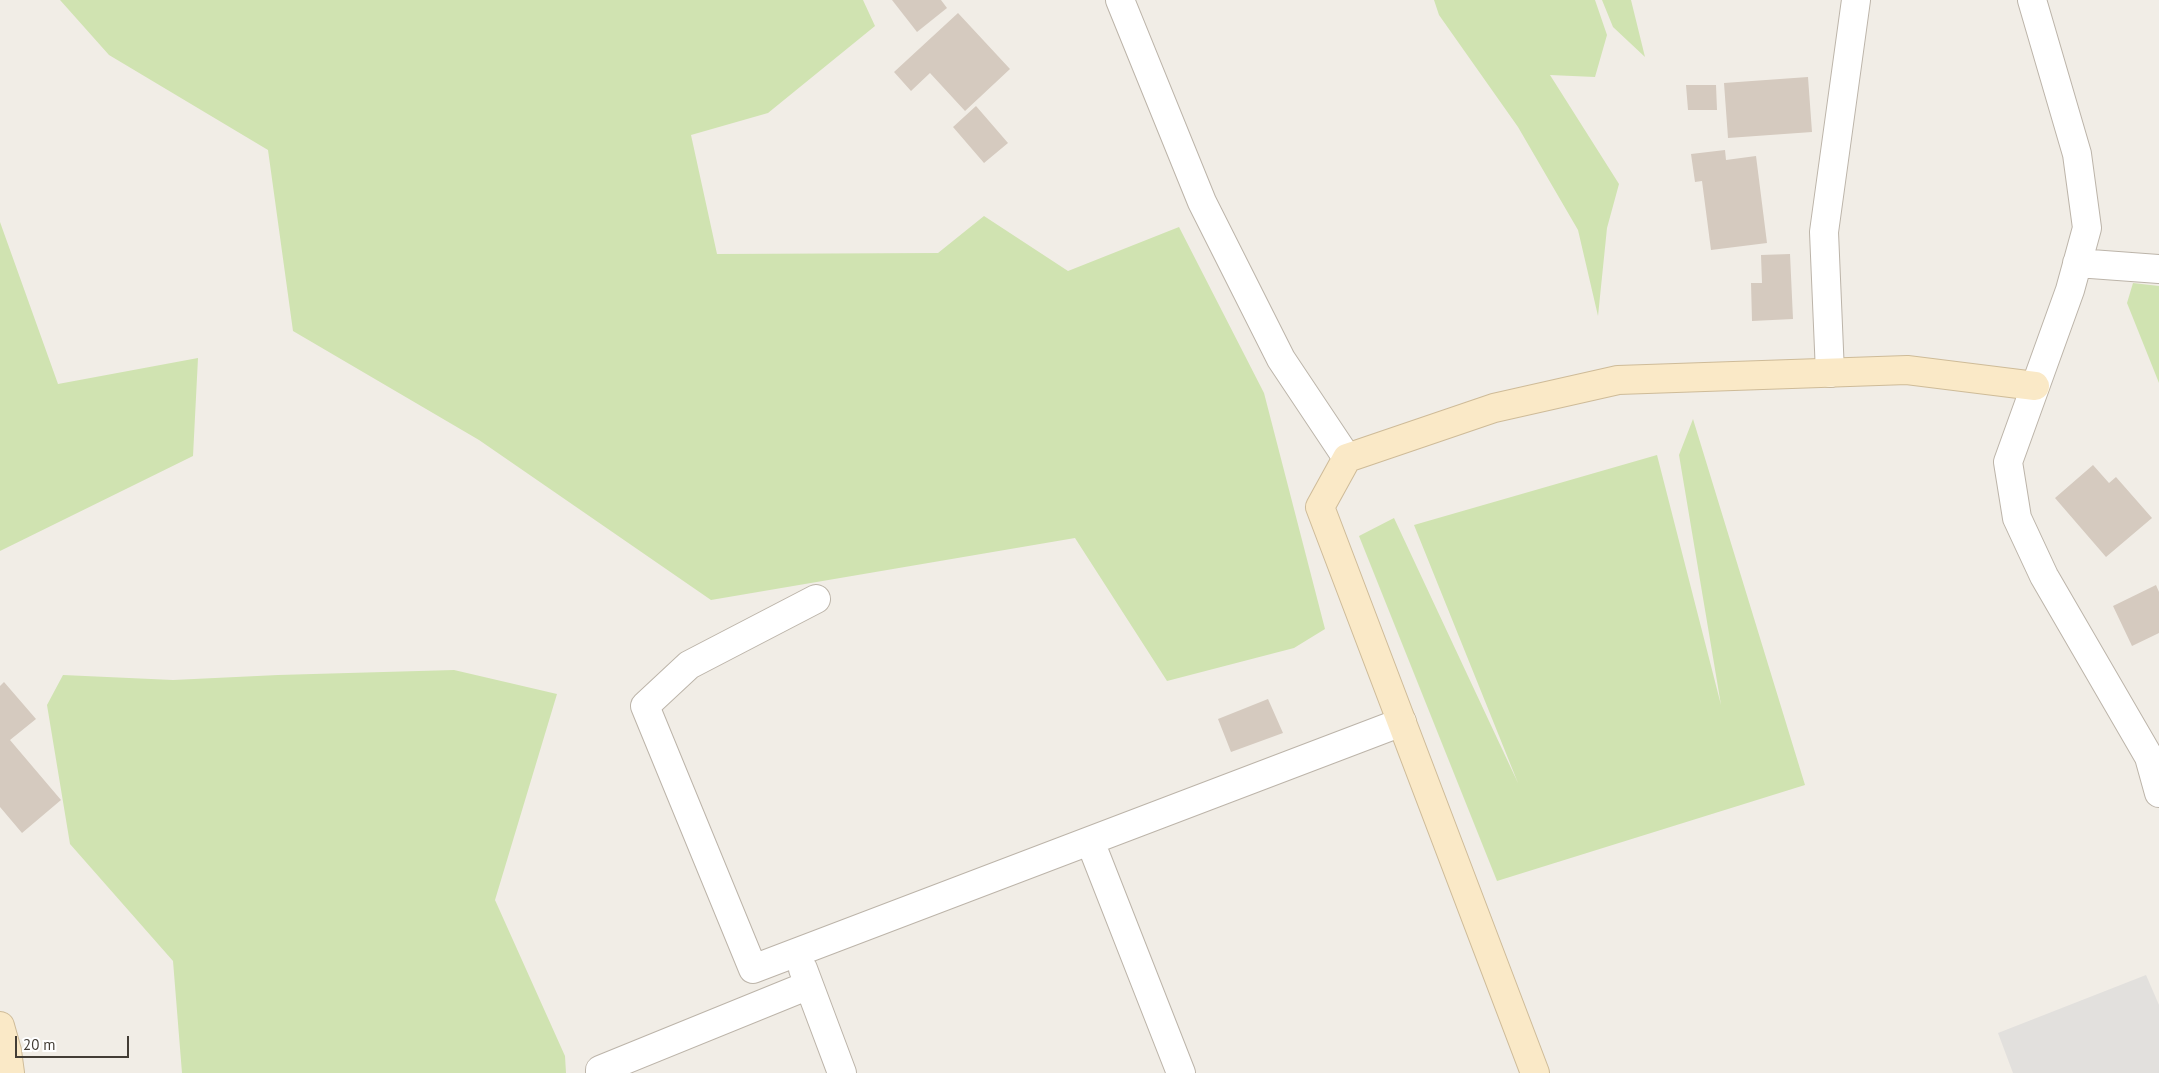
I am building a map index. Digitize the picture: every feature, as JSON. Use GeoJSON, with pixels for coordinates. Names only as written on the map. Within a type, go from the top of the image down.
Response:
{"type":"FeatureCollection","features":[{"type":"Feature","properties":{"kind":"street"},"geometry":{"type":"LineString","coordinates":[[1120,0],[1202,202],[1282,359],[1347,458]]}},
{"type":"Feature","properties":{"kind":"street"},"geometry":{"type":"LineString","coordinates":[[1830,373],[1824,232],[1856,0]]}},
{"type":"Feature","properties":{"kind":"street"},"geometry":{"type":"LineString","coordinates":[[2032,0],[2077,154],[2087,228],[2070,290],[2008,462],[2017,518],[2044,576],[2149,757],[2159,793]]}},
{"type":"Feature","properties":{"kind":"street"},"geometry":{"type":"LineString","coordinates":[[2077,263],[2159,270]]}},
{"type":"Feature","properties":{"kind":"street"},"geometry":{"type":"LineString","coordinates":[[1535,1073],[1320,507],[1347,458],[1494,408],[1618,380],[1907,370],[2035,386]]}},
{"type":"Feature","properties":{"kind":"street"},"geometry":{"type":"LineString","coordinates":[[816,599],[689,665],[645,706],[753,969],[1402,722]]}},
{"type":"Feature","properties":{"kind":"street"},"geometry":{"type":"LineString","coordinates":[[1090,841],[1181,1073]]}},
{"type":"Feature","properties":{"kind":"street"},"geometry":{"type":"LineString","coordinates":[[797,953],[842,1073]]}},
{"type":"Feature","properties":{"kind":"street"},"geometry":{"type":"LineString","coordinates":[[600,1073],[600,1070],[809,985]]}},
{"type":"Feature","properties":{"kind":"street"},"geometry":{"type":"LineString","coordinates":[[0,1026],[7,1051],[10,1073]]}},
{"type":"Feature","properties":{"kind":"green space"},"geometry":{"type":"Polygon","coordinates":[[[60,0],[863,0],[875,26],[768,113],[691,135],[717,254],[938,253],[984,216],[1068,271],[1179,227],[1264,393],[1325,629],[1294,648],[1167,681],[1075,538],[711,600],[479,440],[293,331],[268,150],[109,55],[60,0]]]}},
{"type":"Feature","properties":{"kind":"green space"},"geometry":{"type":"Polygon","coordinates":[[[1434,0],[1595,0],[1607,35],[1595,77],[1550,75],[1619,184],[1607,228],[1598,316],[1578,230],[1518,127],[1439,15],[1434,0]]]}},
{"type":"Feature","properties":{"kind":"green space"},"geometry":{"type":"Polygon","coordinates":[[[1602,0],[1631,0],[1645,57],[1613,27],[1602,0]]]}},
{"type":"Feature","properties":{"kind":"green space"},"geometry":{"type":"Polygon","coordinates":[[[0,222],[58,384],[198,358],[193,456],[0,551],[0,222]]]}},
{"type":"Feature","properties":{"kind":"green space"},"geometry":{"type":"Polygon","coordinates":[[[2133,283],[2159,286],[2159,383],[2127,303],[2133,283]]]}},
{"type":"Feature","properties":{"kind":"green space"},"geometry":{"type":"Polygon","coordinates":[[[1693,419],[1805,785],[1497,881],[1359,536],[1394,518],[1518,783],[1414,525],[1657,455],[1721,705],[1679,455],[1693,419]]]}},
{"type":"Feature","properties":{"kind":"green space"},"geometry":{"type":"Polygon","coordinates":[[[454,670],[557,694],[495,900],[565,1056],[566,1073],[182,1073],[173,961],[70,844],[47,705],[63,675],[173,680],[454,670]]]}},
{"type":"Feature","properties":{"kind":"shaded area"},"geometry":{"type":"Polygon","coordinates":[[[2146,975],[2159,1005],[2159,1073],[2013,1073],[1998,1033],[2146,975]]]}},
{"type":"Feature","properties":{"kind":"building"},"geometry":{"type":"Polygon","coordinates":[[[892,0],[941,0],[947,8],[917,32],[892,0]]]}},
{"type":"Feature","properties":{"kind":"building"},"geometry":{"type":"Polygon","coordinates":[[[958,13],[1010,69],[965,111],[930,73],[911,91],[894,72],[958,13]]]}},
{"type":"Feature","properties":{"kind":"building"},"geometry":{"type":"Polygon","coordinates":[[[1808,77],[1812,132],[1728,138],[1724,83],[1808,77]]]}},
{"type":"Feature","properties":{"kind":"building"},"geometry":{"type":"Polygon","coordinates":[[[1686,85],[1716,85],[1717,110],[1688,110],[1686,85]]]}},
{"type":"Feature","properties":{"kind":"building"},"geometry":{"type":"Polygon","coordinates":[[[976,106],[1008,143],[984,163],[953,127],[976,106]]]}},
{"type":"Feature","properties":{"kind":"building"},"geometry":{"type":"Polygon","coordinates":[[[1725,150],[1726,160],[1756,156],[1767,243],[1711,250],[1702,181],[1695,182],[1691,154],[1725,150]]]}},
{"type":"Feature","properties":{"kind":"building"},"geometry":{"type":"Polygon","coordinates":[[[1790,254],[1793,319],[1752,321],[1751,283],[1762,283],[1761,255],[1790,254]]]}},
{"type":"Feature","properties":{"kind":"building"},"geometry":{"type":"Polygon","coordinates":[[[2093,465],[2109,483],[2116,477],[2152,518],[2106,557],[2055,498],[2093,465]]]}},
{"type":"Feature","properties":{"kind":"building"},"geometry":{"type":"Polygon","coordinates":[[[2156,585],[2159,592],[2159,633],[2132,646],[2113,606],[2156,585]]]}},
{"type":"Feature","properties":{"kind":"building"},"geometry":{"type":"Polygon","coordinates":[[[4,682],[36,719],[10,740],[61,800],[22,833],[0,807],[0,686],[4,682]]]}},
{"type":"Feature","properties":{"kind":"building"},"geometry":{"type":"Polygon","coordinates":[[[1268,699],[1283,733],[1231,752],[1218,719],[1268,699]]]}}]}
